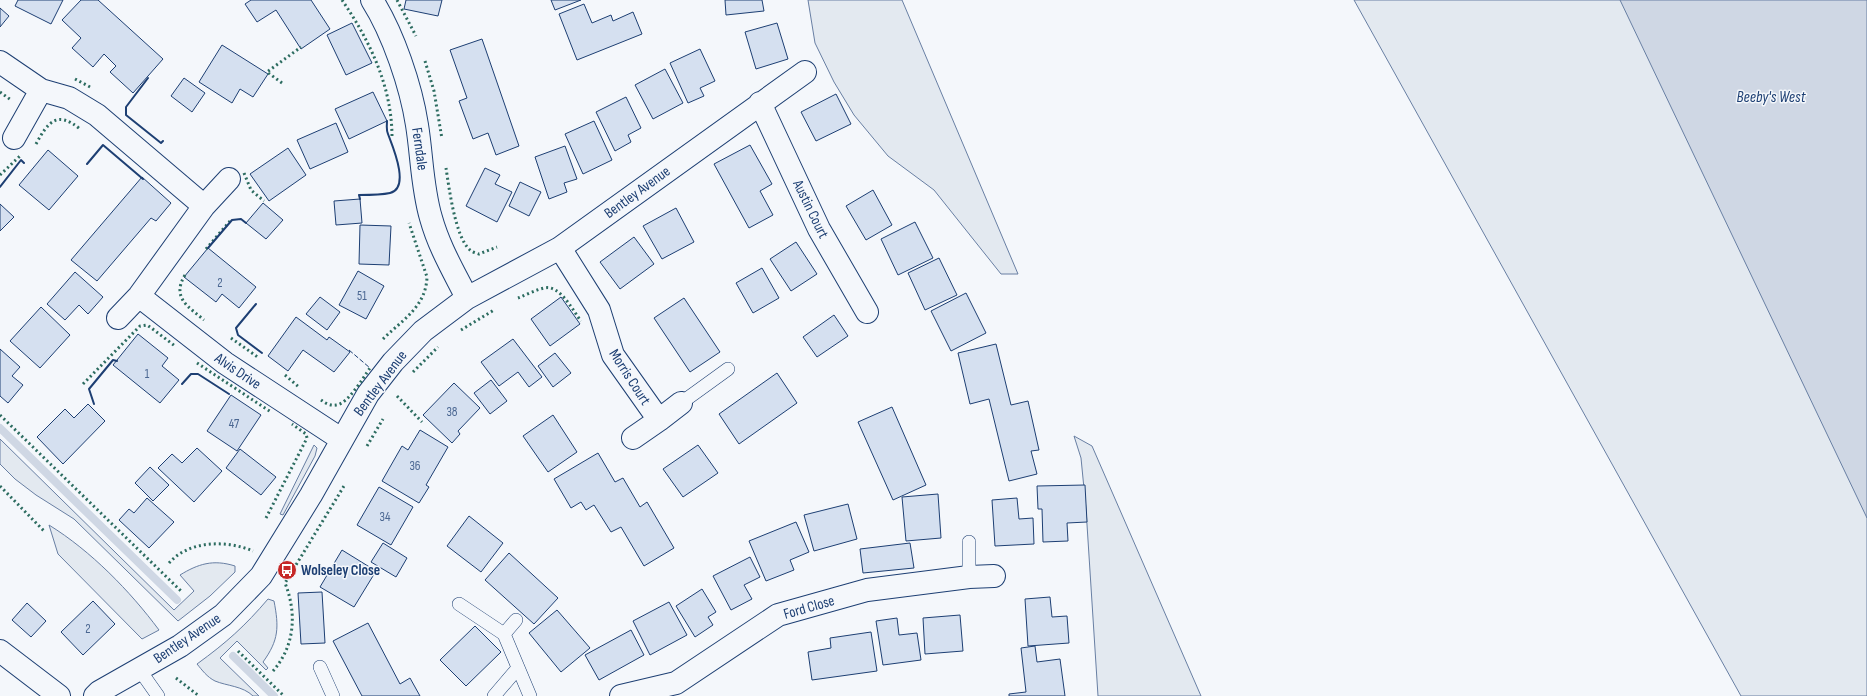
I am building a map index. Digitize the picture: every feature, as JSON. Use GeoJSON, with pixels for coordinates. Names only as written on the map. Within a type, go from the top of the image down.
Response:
{"type":"FeatureCollection","features":[{"type":"Feature","properties":{"kind":"street","name":"Ferndale"},"geometry":{"type":"LineString","coordinates":[[372,0],[397,51],[408,86],[417,124],[431,217],[441,248],[467,298]]}},
{"type":"Feature","properties":{"kind":"street"},"geometry":{"type":"LineString","coordinates":[[0,62],[17,72],[41,90],[69,98],[97,115],[204,206]]}},
{"type":"Feature","properties":{"kind":"street","name":"Bentley Avenue"},"geometry":{"type":"LineString","coordinates":[[95,696],[99,692],[180,646],[223,615],[261,576],[311,495],[341,439],[368,394],[393,362],[423,331],[467,298],[560,248],[804,72]]}},
{"type":"Feature","properties":{"kind":"street"},"geometry":{"type":"LineString","coordinates":[[14,138],[41,90]]}},
{"type":"Feature","properties":{"kind":"street","name":"Austin Court"},"geometry":{"type":"LineString","coordinates":[[760,103],[819,229],[867,312]]}},
{"type":"Feature","properties":{"kind":"street"},"geometry":{"type":"LineString","coordinates":[[118,318],[139,296],[204,206],[229,179]]}},
{"type":"Feature","properties":{"kind":"street","name":"Morris Court"},"geometry":{"type":"LineString","coordinates":[[560,248],[599,310],[613,355],[658,420]]}},
{"type":"Feature","properties":{"kind":"street","name":"Alvis Drive"},"geometry":{"type":"LineString","coordinates":[[139,296],[225,364],[341,439]]}},
{"type":"Feature","properties":{"kind":"street","name":"Morris Court"},"geometry":{"type":"LineString","coordinates":[[633,438],[681,403]]}},
{"type":"Feature","properties":{"kind":"street","name":"Ford Close"},"geometry":{"type":"LineString","coordinates":[[621,696],[680,689],[778,615],[867,590],[969,577],[994,576]]}},
{"type":"Feature","properties":{"kind":"street"},"geometry":{"type":"LineString","coordinates":[[0,651],[59,696]]}},
{"type":"Feature","properties":{"kind":"lane"},"geometry":{"type":"LineString","coordinates":[[681,403],[728,369]]}},
{"type":"Feature","properties":{"kind":"lane"},"geometry":{"type":"LineString","coordinates":[[969,542],[969,577]]}},
{"type":"Feature","properties":{"kind":"lane"},"geometry":{"type":"LineString","coordinates":[[459,604],[504,634],[530,696]]}},
{"type":"Feature","properties":{"kind":"lane"},"geometry":{"type":"LineString","coordinates":[[504,634],[516,620]]}},
{"type":"Feature","properties":{"kind":"lane"},"geometry":{"type":"LineString","coordinates":[[320,667],[333,696]]}},
{"type":"Feature","properties":{"kind":"lane"},"geometry":{"type":"LineString","coordinates":[[494,696],[518,668]]}},
{"type":"Feature","properties":{"kind":"lane"},"geometry":{"type":"LineString","coordinates":[[139,670],[158,696]]}},
{"type":"Feature","properties":{"kind":"shaded area"},"geometry":{"type":"Polygon","coordinates":[[[808,0],[902,0],[1018,274],[1001,274],[934,190],[888,156],[854,115],[834,82],[815,43],[808,0]]]}},
{"type":"Feature","properties":{"kind":"shaded area"},"geometry":{"type":"Polygon","coordinates":[[[1354,0],[1867,0],[1867,696],[1741,696],[1354,0]]]}},
{"type":"Feature","properties":{"kind":"shaded area"},"geometry":{"type":"Polygon","coordinates":[[[1074,436],[1092,446],[1201,696],[1098,696],[1086,509],[1081,458],[1074,436]]]}},
{"type":"Feature","properties":{"kind":"shaded area"},"geometry":{"type":"Polygon","coordinates":[[[0,439],[174,610],[194,591],[180,575],[200,565],[213,563],[235,566],[235,572],[210,596],[178,621],[74,519],[36,495],[15,479],[0,464],[0,439]]]}},
{"type":"Feature","properties":{"kind":"shaded area"},"geometry":{"type":"Polygon","coordinates":[[[314,445],[317,448],[315,456],[283,515],[280,514],[314,445]]]}},
{"type":"Feature","properties":{"kind":"shaded area"},"geometry":{"type":"Polygon","coordinates":[[[49,525],[65,535],[95,559],[123,586],[159,630],[142,639],[58,554],[49,525]]]}},
{"type":"Feature","properties":{"kind":"shaded area"},"geometry":{"type":"Polygon","coordinates":[[[268,599],[274,601],[277,626],[275,640],[263,662],[268,668],[266,670],[237,641],[220,658],[259,696],[253,696],[240,688],[215,681],[197,664],[235,634],[268,599]]]}},
{"type":"Feature","properties":{"kind":"water","name":"Beeby's West"},"geometry":{"type":"Polygon","coordinates":[[[1620,0],[1867,0],[1867,518],[1620,0]]]}},
{"type":"Feature","properties":{"kind":"building"},"geometry":{"type":"Polygon","coordinates":[[[18,0],[63,0],[51,24],[15,6],[18,0]]]}},
{"type":"Feature","properties":{"kind":"building"},"geometry":{"type":"Polygon","coordinates":[[[81,0],[98,0],[163,59],[133,93],[110,72],[116,66],[104,54],[93,67],[72,48],[81,38],[62,20],[81,0]]]}},
{"type":"Feature","properties":{"kind":"building"},"geometry":{"type":"Polygon","coordinates":[[[251,0],[311,0],[330,29],[301,49],[276,10],[257,22],[245,4],[251,0]]]}},
{"type":"Feature","properties":{"kind":"building"},"geometry":{"type":"Polygon","coordinates":[[[406,0],[442,0],[438,16],[404,9],[406,0]]]}},
{"type":"Feature","properties":{"kind":"building"},"geometry":{"type":"Polygon","coordinates":[[[551,0],[581,0],[555,10],[551,0]]]}},
{"type":"Feature","properties":{"kind":"building"},"geometry":{"type":"Polygon","coordinates":[[[725,0],[762,0],[764,11],[726,15],[725,0]]]}},
{"type":"Feature","properties":{"kind":"building"},"geometry":{"type":"Polygon","coordinates":[[[584,4],[592,23],[611,15],[613,21],[633,12],[642,34],[577,60],[559,14],[584,4]]]}},
{"type":"Feature","properties":{"kind":"building"},"geometry":{"type":"Polygon","coordinates":[[[0,8],[9,16],[0,27],[0,8]]]}},
{"type":"Feature","properties":{"kind":"building"},"geometry":{"type":"Polygon","coordinates":[[[352,23],[372,63],[346,75],[327,35],[352,23]]]}},
{"type":"Feature","properties":{"kind":"building"},"geometry":{"type":"Polygon","coordinates":[[[777,23],[788,59],[756,69],[745,32],[777,23]]]}},
{"type":"Feature","properties":{"kind":"building"},"geometry":{"type":"Polygon","coordinates":[[[482,39],[519,146],[496,155],[488,133],[473,139],[459,101],[467,98],[450,50],[482,39]]]}},
{"type":"Feature","properties":{"kind":"building"},"geometry":{"type":"Polygon","coordinates":[[[222,45],[268,74],[253,97],[240,89],[232,103],[199,82],[222,45]]]}},
{"type":"Feature","properties":{"kind":"building"},"geometry":{"type":"Polygon","coordinates":[[[700,49],[715,81],[700,88],[704,96],[688,103],[670,63],[700,49]]]}},
{"type":"Feature","properties":{"kind":"building"},"geometry":{"type":"Polygon","coordinates":[[[665,69],[683,103],[653,119],[635,85],[665,69]]]}},
{"type":"Feature","properties":{"kind":"building"},"geometry":{"type":"Polygon","coordinates":[[[184,78],[205,93],[192,112],[171,96],[184,78]]]}},
{"type":"Feature","properties":{"kind":"building"},"geometry":{"type":"Polygon","coordinates":[[[373,92],[387,121],[349,139],[335,109],[373,92]]]}},
{"type":"Feature","properties":{"kind":"building"},"geometry":{"type":"Polygon","coordinates":[[[836,94],[851,124],[816,141],[801,112],[836,94]]]}},
{"type":"Feature","properties":{"kind":"building"},"geometry":{"type":"Polygon","coordinates":[[[626,97],[641,128],[628,135],[631,142],[615,151],[596,112],[626,97]]]}},
{"type":"Feature","properties":{"kind":"building"},"geometry":{"type":"Polygon","coordinates":[[[594,121],[612,160],[583,174],[565,134],[594,121]]]}},
{"type":"Feature","properties":{"kind":"building"},"geometry":{"type":"Polygon","coordinates":[[[336,123],[348,152],[310,169],[297,140],[336,123]]]}},
{"type":"Feature","properties":{"kind":"building"},"geometry":{"type":"Polygon","coordinates":[[[750,145],[772,184],[760,191],[773,215],[749,228],[714,164],[750,145]]]}},
{"type":"Feature","properties":{"kind":"building"},"geometry":{"type":"Polygon","coordinates":[[[565,146],[577,179],[564,183],[567,192],[549,199],[535,157],[565,146]]]}},
{"type":"Feature","properties":{"kind":"building"},"geometry":{"type":"Polygon","coordinates":[[[288,148],[306,175],[269,201],[250,174],[288,148]]]}},
{"type":"Feature","properties":{"kind":"building"},"geometry":{"type":"Polygon","coordinates":[[[48,150],[78,176],[49,210],[19,185],[48,150]]]}},
{"type":"Feature","properties":{"kind":"building"},"geometry":{"type":"Polygon","coordinates":[[[485,168],[500,175],[495,184],[512,192],[497,222],[466,206],[485,168]]]}},
{"type":"Feature","properties":{"kind":"building"},"geometry":{"type":"Polygon","coordinates":[[[142,177],[171,203],[156,221],[151,218],[97,281],[71,260],[142,177]]]}},
{"type":"Feature","properties":{"kind":"building"},"geometry":{"type":"Polygon","coordinates":[[[520,182],[541,192],[529,216],[509,206],[520,182]]]}},
{"type":"Feature","properties":{"kind":"building"},"geometry":{"type":"Polygon","coordinates":[[[873,190],[892,225],[866,240],[846,206],[873,190]]]}},
{"type":"Feature","properties":{"kind":"building"},"geometry":{"type":"Polygon","coordinates":[[[360,199],[362,223],[336,225],[334,201],[360,199]]]}},
{"type":"Feature","properties":{"kind":"building"},"geometry":{"type":"Polygon","coordinates":[[[263,203],[283,220],[266,239],[246,223],[263,203]]]}},
{"type":"Feature","properties":{"kind":"building"},"geometry":{"type":"Polygon","coordinates":[[[0,204],[14,217],[0,231],[0,204]]]}},
{"type":"Feature","properties":{"kind":"building"},"geometry":{"type":"Polygon","coordinates":[[[676,208],[694,242],[662,259],[643,226],[676,208]]]}},
{"type":"Feature","properties":{"kind":"building"},"geometry":{"type":"Polygon","coordinates":[[[915,222],[933,258],[898,275],[881,239],[915,222]]]}},
{"type":"Feature","properties":{"kind":"building"},"geometry":{"type":"Polygon","coordinates":[[[360,225],[391,226],[389,265],[359,264],[360,225]]]}},
{"type":"Feature","properties":{"kind":"building"},"geometry":{"type":"Polygon","coordinates":[[[634,237],[654,264],[620,289],[600,262],[634,237]]]}},
{"type":"Feature","properties":{"kind":"building"},"geometry":{"type":"Polygon","coordinates":[[[796,242],[817,274],[791,291],[770,259],[796,242]]]}},
{"type":"Feature","properties":{"kind":"building"},"geometry":{"type":"Polygon","coordinates":[[[208,248],[256,287],[239,308],[222,294],[216,302],[184,277],[208,248]]]}},
{"type":"Feature","properties":{"kind":"building"},"geometry":{"type":"Polygon","coordinates":[[[939,258],[957,295],[925,310],[908,273],[939,258]]]}},
{"type":"Feature","properties":{"kind":"building"},"geometry":{"type":"Polygon","coordinates":[[[762,268],[779,298],[753,313],[736,283],[762,268]]]}},
{"type":"Feature","properties":{"kind":"building"},"geometry":{"type":"Polygon","coordinates":[[[358,271],[384,286],[366,319],[339,305],[358,271]]]}},
{"type":"Feature","properties":{"kind":"building"},"geometry":{"type":"Polygon","coordinates":[[[75,272],[103,297],[88,314],[79,305],[65,320],[47,304],[75,272]]]}},
{"type":"Feature","properties":{"kind":"building"},"geometry":{"type":"Polygon","coordinates":[[[966,293],[986,333],[951,351],[931,311],[966,293]]]}},
{"type":"Feature","properties":{"kind":"building"},"geometry":{"type":"Polygon","coordinates":[[[320,297],[340,312],[327,330],[306,314],[320,297]]]}},
{"type":"Feature","properties":{"kind":"building"},"geometry":{"type":"Polygon","coordinates":[[[561,297],[580,324],[550,346],[531,319],[561,297]]]}},
{"type":"Feature","properties":{"kind":"building"},"geometry":{"type":"Polygon","coordinates":[[[684,298],[720,352],[690,372],[654,318],[684,298]]]}},
{"type":"Feature","properties":{"kind":"building"},"geometry":{"type":"Polygon","coordinates":[[[41,307],[70,335],[40,368],[10,341],[41,307]]]}},
{"type":"Feature","properties":{"kind":"building"},"geometry":{"type":"Polygon","coordinates":[[[834,315],[848,336],[817,357],[803,337],[834,315]]]}},
{"type":"Feature","properties":{"kind":"building"},"geometry":{"type":"Polygon","coordinates":[[[296,317],[327,340],[329,337],[350,352],[334,372],[303,350],[288,371],[268,356],[296,317]]]}},
{"type":"Feature","properties":{"kind":"building"},"geometry":{"type":"Polygon","coordinates":[[[138,334],[168,358],[162,366],[179,380],[160,403],[113,365],[138,334]]]}},
{"type":"Feature","properties":{"kind":"building"},"geometry":{"type":"Polygon","coordinates":[[[513,339],[542,377],[529,387],[518,372],[499,386],[481,362],[513,339]]]}},
{"type":"Feature","properties":{"kind":"building"},"geometry":{"type":"Polygon","coordinates":[[[996,344],[1011,405],[1028,401],[1039,450],[1031,451],[1037,474],[1009,481],[989,399],[970,404],[958,353],[996,344]]]}},
{"type":"Feature","properties":{"kind":"building"},"geometry":{"type":"Polygon","coordinates":[[[0,349],[20,367],[12,376],[23,385],[8,403],[0,396],[0,349]]]}},
{"type":"Feature","properties":{"kind":"building"},"geometry":{"type":"Polygon","coordinates":[[[555,353],[571,373],[553,387],[538,366],[555,353]]]}},
{"type":"Feature","properties":{"kind":"building"},"geometry":{"type":"Polygon","coordinates":[[[777,373],[797,403],[739,444],[719,414],[777,373]]]}},
{"type":"Feature","properties":{"kind":"building"},"geometry":{"type":"Polygon","coordinates":[[[491,380],[507,401],[490,414],[474,393],[491,380]]]}},
{"type":"Feature","properties":{"kind":"building"},"geometry":{"type":"Polygon","coordinates":[[[454,383],[480,408],[458,431],[460,434],[452,443],[423,415],[454,383]]]}},
{"type":"Feature","properties":{"kind":"building"},"geometry":{"type":"Polygon","coordinates":[[[231,395],[261,415],[237,451],[207,431],[231,395]]]}},
{"type":"Feature","properties":{"kind":"building"},"geometry":{"type":"Polygon","coordinates":[[[88,404],[105,421],[63,464],[37,437],[65,409],[74,418],[88,404]]]}},
{"type":"Feature","properties":{"kind":"building"},"geometry":{"type":"Polygon","coordinates":[[[892,407],[926,485],[893,500],[858,422],[892,407]]]}},
{"type":"Feature","properties":{"kind":"building"},"geometry":{"type":"Polygon","coordinates":[[[553,415],[577,452],[548,472],[523,436],[553,415]]]}},
{"type":"Feature","properties":{"kind":"building"},"geometry":{"type":"Polygon","coordinates":[[[420,430],[448,447],[426,485],[429,487],[419,503],[382,481],[402,446],[408,450],[420,430]]]}},
{"type":"Feature","properties":{"kind":"building"},"geometry":{"type":"Polygon","coordinates":[[[698,445],[718,473],[683,497],[663,469],[698,445]]]}},
{"type":"Feature","properties":{"kind":"building"},"geometry":{"type":"Polygon","coordinates":[[[197,448],[222,471],[194,502],[158,468],[172,454],[182,463],[197,448]]]}},
{"type":"Feature","properties":{"kind":"building"},"geometry":{"type":"Polygon","coordinates":[[[240,449],[276,477],[261,495],[226,468],[240,449]]]}},
{"type":"Feature","properties":{"kind":"building"},"geometry":{"type":"Polygon","coordinates":[[[598,453],[615,482],[623,478],[640,507],[647,502],[674,548],[644,566],[621,527],[611,532],[594,505],[586,510],[581,502],[571,508],[554,479],[598,453]]]}},
{"type":"Feature","properties":{"kind":"building"},"geometry":{"type":"Polygon","coordinates":[[[150,467],[169,485],[153,501],[135,483],[150,467]]]}},
{"type":"Feature","properties":{"kind":"building"},"geometry":{"type":"Polygon","coordinates":[[[1085,485],[1087,522],[1067,523],[1068,541],[1043,542],[1042,509],[1038,509],[1037,486],[1085,485]]]}},
{"type":"Feature","properties":{"kind":"building"},"geometry":{"type":"Polygon","coordinates":[[[379,487],[413,507],[391,545],[357,525],[379,487]]]}},
{"type":"Feature","properties":{"kind":"building"},"geometry":{"type":"Polygon","coordinates":[[[938,494],[941,538],[906,541],[902,497],[938,494]]]}},
{"type":"Feature","properties":{"kind":"building"},"geometry":{"type":"Polygon","coordinates":[[[147,498],[174,522],[149,548],[119,520],[129,509],[134,513],[147,498]]]}},
{"type":"Feature","properties":{"kind":"building"},"geometry":{"type":"Polygon","coordinates":[[[1017,498],[1019,519],[1033,518],[1034,544],[995,546],[992,500],[1017,498]]]}},
{"type":"Feature","properties":{"kind":"building"},"geometry":{"type":"Polygon","coordinates":[[[848,504],[857,539],[814,551],[804,515],[848,504]]]}},
{"type":"Feature","properties":{"kind":"building"},"geometry":{"type":"Polygon","coordinates":[[[469,516],[503,543],[481,572],[447,546],[469,516]]]}},
{"type":"Feature","properties":{"kind":"building"},"geometry":{"type":"Polygon","coordinates":[[[796,522],[809,552],[790,560],[794,570],[766,581],[749,541],[796,522]]]}},
{"type":"Feature","properties":{"kind":"building"},"geometry":{"type":"Polygon","coordinates":[[[383,543],[407,558],[396,577],[371,562],[383,543]]]}},
{"type":"Feature","properties":{"kind":"building"},"geometry":{"type":"Polygon","coordinates":[[[910,543],[914,568],[863,573],[860,549],[910,543]]]}},
{"type":"Feature","properties":{"kind":"building"},"geometry":{"type":"Polygon","coordinates":[[[342,550],[376,571],[354,607],[320,587],[342,550]]]}},
{"type":"Feature","properties":{"kind":"building"},"geometry":{"type":"Polygon","coordinates":[[[509,553],[558,598],[534,624],[485,580],[509,553]]]}},
{"type":"Feature","properties":{"kind":"building"},"geometry":{"type":"Polygon","coordinates":[[[750,557],[760,577],[744,585],[752,599],[731,610],[713,576],[750,557]]]}},
{"type":"Feature","properties":{"kind":"building"},"geometry":{"type":"Polygon","coordinates":[[[702,589],[716,612],[708,617],[713,625],[695,637],[676,606],[702,589]]]}},
{"type":"Feature","properties":{"kind":"building"},"geometry":{"type":"Polygon","coordinates":[[[322,592],[325,643],[301,644],[298,593],[322,592]]]}},
{"type":"Feature","properties":{"kind":"building"},"geometry":{"type":"Polygon","coordinates":[[[1050,597],[1052,617],[1067,616],[1069,643],[1028,646],[1025,599],[1050,597]]]}},
{"type":"Feature","properties":{"kind":"building"},"geometry":{"type":"Polygon","coordinates":[[[93,601],[115,624],[83,655],[61,632],[93,601]]]}},
{"type":"Feature","properties":{"kind":"building"},"geometry":{"type":"Polygon","coordinates":[[[669,602],[687,635],[650,655],[633,621],[669,602]]]}},
{"type":"Feature","properties":{"kind":"building"},"geometry":{"type":"Polygon","coordinates":[[[27,603],[46,621],[31,637],[12,620],[27,603]]]}},
{"type":"Feature","properties":{"kind":"building"},"geometry":{"type":"Polygon","coordinates":[[[557,610],[590,648],[561,672],[529,633],[557,610]]]}},
{"type":"Feature","properties":{"kind":"building"},"geometry":{"type":"Polygon","coordinates":[[[960,615],[963,651],[925,654],[923,618],[960,615]]]}},
{"type":"Feature","properties":{"kind":"building"},"geometry":{"type":"Polygon","coordinates":[[[897,618],[899,635],[917,633],[921,660],[883,665],[876,621],[897,618]]]}},
{"type":"Feature","properties":{"kind":"building"},"geometry":{"type":"Polygon","coordinates":[[[368,623],[400,684],[410,678],[420,696],[362,696],[333,641],[368,623]]]}},
{"type":"Feature","properties":{"kind":"building"},"geometry":{"type":"Polygon","coordinates":[[[475,626],[501,652],[466,686],[440,660],[475,626]]]}},
{"type":"Feature","properties":{"kind":"building"},"geometry":{"type":"Polygon","coordinates":[[[631,630],[644,655],[599,680],[585,655],[631,630]]]}},
{"type":"Feature","properties":{"kind":"building"},"geometry":{"type":"Polygon","coordinates":[[[871,632],[877,671],[812,680],[808,652],[831,648],[830,638],[871,632]]]}},
{"type":"Feature","properties":{"kind":"building"},"geometry":{"type":"Polygon","coordinates":[[[1035,646],[1037,662],[1060,659],[1065,696],[1009,696],[1009,694],[1026,692],[1021,648],[1035,646]]]}},
{"type":"Feature","properties":{"kind":"waterway"},"geometry":{"type":"LineString","coordinates":[[0,428],[177,600]]}},
{"type":"Feature","properties":{"kind":"waterway"},"geometry":{"type":"LineString","coordinates":[[233,656],[274,696]]}},
{"type":"Feature","properties":{"kind":"hedge"},"geometry":{"type":"LineString","coordinates":[[342,0],[362,32],[378,65],[388,100],[392,137]]}},
{"type":"Feature","properties":{"kind":"hedge"},"geometry":{"type":"LineString","coordinates":[[397,0],[416,36]]}},
{"type":"Feature","properties":{"kind":"hedge"},"geometry":{"type":"LineString","coordinates":[[282,83],[267,72],[301,47]]}},
{"type":"Feature","properties":{"kind":"hedge"},"geometry":{"type":"LineString","coordinates":[[425,61],[434,91],[442,139]]}},
{"type":"Feature","properties":{"kind":"hedge"},"geometry":{"type":"LineString","coordinates":[[75,79],[92,88]]}},
{"type":"Feature","properties":{"kind":"hedge"},"geometry":{"type":"LineString","coordinates":[[0,92],[11,100]]}},
{"type":"Feature","properties":{"kind":"hedge"},"geometry":{"type":"LineString","coordinates":[[36,144],[45,130],[54,121],[65,120],[80,129]]}},
{"type":"Feature","properties":{"kind":"hedge"},"geometry":{"type":"LineString","coordinates":[[0,175],[21,155]]}},
{"type":"Feature","properties":{"kind":"hedge"},"geometry":{"type":"LineString","coordinates":[[446,168],[451,199],[460,234],[465,244],[471,251],[479,254],[497,247]]}},
{"type":"Feature","properties":{"kind":"hedge"},"geometry":{"type":"LineString","coordinates":[[244,173],[251,190],[264,201]]}},
{"type":"Feature","properties":{"kind":"hedge"},"geometry":{"type":"LineString","coordinates":[[206,249],[230,221]]}},
{"type":"Feature","properties":{"kind":"hedge"},"geometry":{"type":"LineString","coordinates":[[383,339],[418,305],[426,287],[427,277],[409,223]]}},
{"type":"Feature","properties":{"kind":"hedge"},"geometry":{"type":"LineString","coordinates":[[185,275],[181,283],[181,296],[188,306],[204,320]]}},
{"type":"Feature","properties":{"kind":"hedge"},"geometry":{"type":"LineString","coordinates":[[518,298],[534,291],[550,288],[561,294],[566,299],[581,321]]}},
{"type":"Feature","properties":{"kind":"hedge"},"geometry":{"type":"LineString","coordinates":[[461,330],[494,310]]}},
{"type":"Feature","properties":{"kind":"hedge"},"geometry":{"type":"LineString","coordinates":[[83,384],[140,326],[147,325],[175,346]]}},
{"type":"Feature","properties":{"kind":"hedge"},"geometry":{"type":"LineString","coordinates":[[231,338],[259,358]]}},
{"type":"Feature","properties":{"kind":"hedge"},"geometry":{"type":"LineString","coordinates":[[413,372],[438,347]]}},
{"type":"Feature","properties":{"kind":"hedge"},"geometry":{"type":"LineString","coordinates":[[197,363],[271,412]]}},
{"type":"Feature","properties":{"kind":"hedge"},"geometry":{"type":"LineString","coordinates":[[321,400],[332,405],[341,404],[355,390],[370,368]]}},
{"type":"Feature","properties":{"kind":"hedge"},"geometry":{"type":"LineString","coordinates":[[285,375],[300,388]]}},
{"type":"Feature","properties":{"kind":"hedge"},"geometry":{"type":"LineString","coordinates":[[397,396],[422,422]]}},
{"type":"Feature","properties":{"kind":"hedge"},"geometry":{"type":"LineString","coordinates":[[0,415],[182,592]]}},
{"type":"Feature","properties":{"kind":"hedge"},"geometry":{"type":"LineString","coordinates":[[367,446],[383,419]]}},
{"type":"Feature","properties":{"kind":"hedge"},"geometry":{"type":"LineString","coordinates":[[266,518],[307,438],[306,434],[292,424]]}},
{"type":"Feature","properties":{"kind":"hedge"},"geometry":{"type":"LineString","coordinates":[[0,486],[44,531]]}},
{"type":"Feature","properties":{"kind":"hedge"},"geometry":{"type":"LineString","coordinates":[[273,671],[286,651],[292,629],[291,606],[285,583],[344,486]]}},
{"type":"Feature","properties":{"kind":"hedge"},"geometry":{"type":"LineString","coordinates":[[169,563],[177,555],[187,550],[209,544],[232,545],[253,551]]}},
{"type":"Feature","properties":{"kind":"hedge"},"geometry":{"type":"LineString","coordinates":[[238,651],[284,696]]}},
{"type":"Feature","properties":{"kind":"hedge"},"geometry":{"type":"LineString","coordinates":[[176,678],[199,696]]}},
{"type":"Feature","properties":{"kind":"fence"},"geometry":{"type":"LineString","coordinates":[[349,350],[370,368]]}},
{"type":"Feature","properties":{"kind":"wall"},"geometry":{"type":"LineString","coordinates":[[148,78],[126,107],[126,115],[161,143],[163,141]]}},
{"type":"Feature","properties":{"kind":"wall"},"geometry":{"type":"LineString","coordinates":[[360,199],[359,195],[379,195],[390,193],[396,189],[399,183],[400,175],[396,156],[387,132],[387,121]]}},
{"type":"Feature","properties":{"kind":"wall"},"geometry":{"type":"LineString","coordinates":[[87,164],[103,145],[143,179]]}},
{"type":"Feature","properties":{"kind":"wall"},"geometry":{"type":"LineString","coordinates":[[0,187],[21,160],[24,163]]}},
{"type":"Feature","properties":{"kind":"wall"},"geometry":{"type":"LineString","coordinates":[[208,248],[232,220],[241,219],[246,223]]}},
{"type":"Feature","properties":{"kind":"wall"},"geometry":{"type":"LineString","coordinates":[[256,304],[236,328],[238,335],[262,353]]}},
{"type":"Feature","properties":{"kind":"wall"},"geometry":{"type":"LineString","coordinates":[[94,404],[89,389],[113,360],[117,361]]}},
{"type":"Feature","properties":{"kind":"wall"},"geometry":{"type":"LineString","coordinates":[[182,384],[191,374],[198,374],[229,394]]}},
{"type":"Feature","properties":{"kind":"place","name":"Wolseley Close"},"geometry":{"type":"Point","coordinates":[287,570]}}]}
